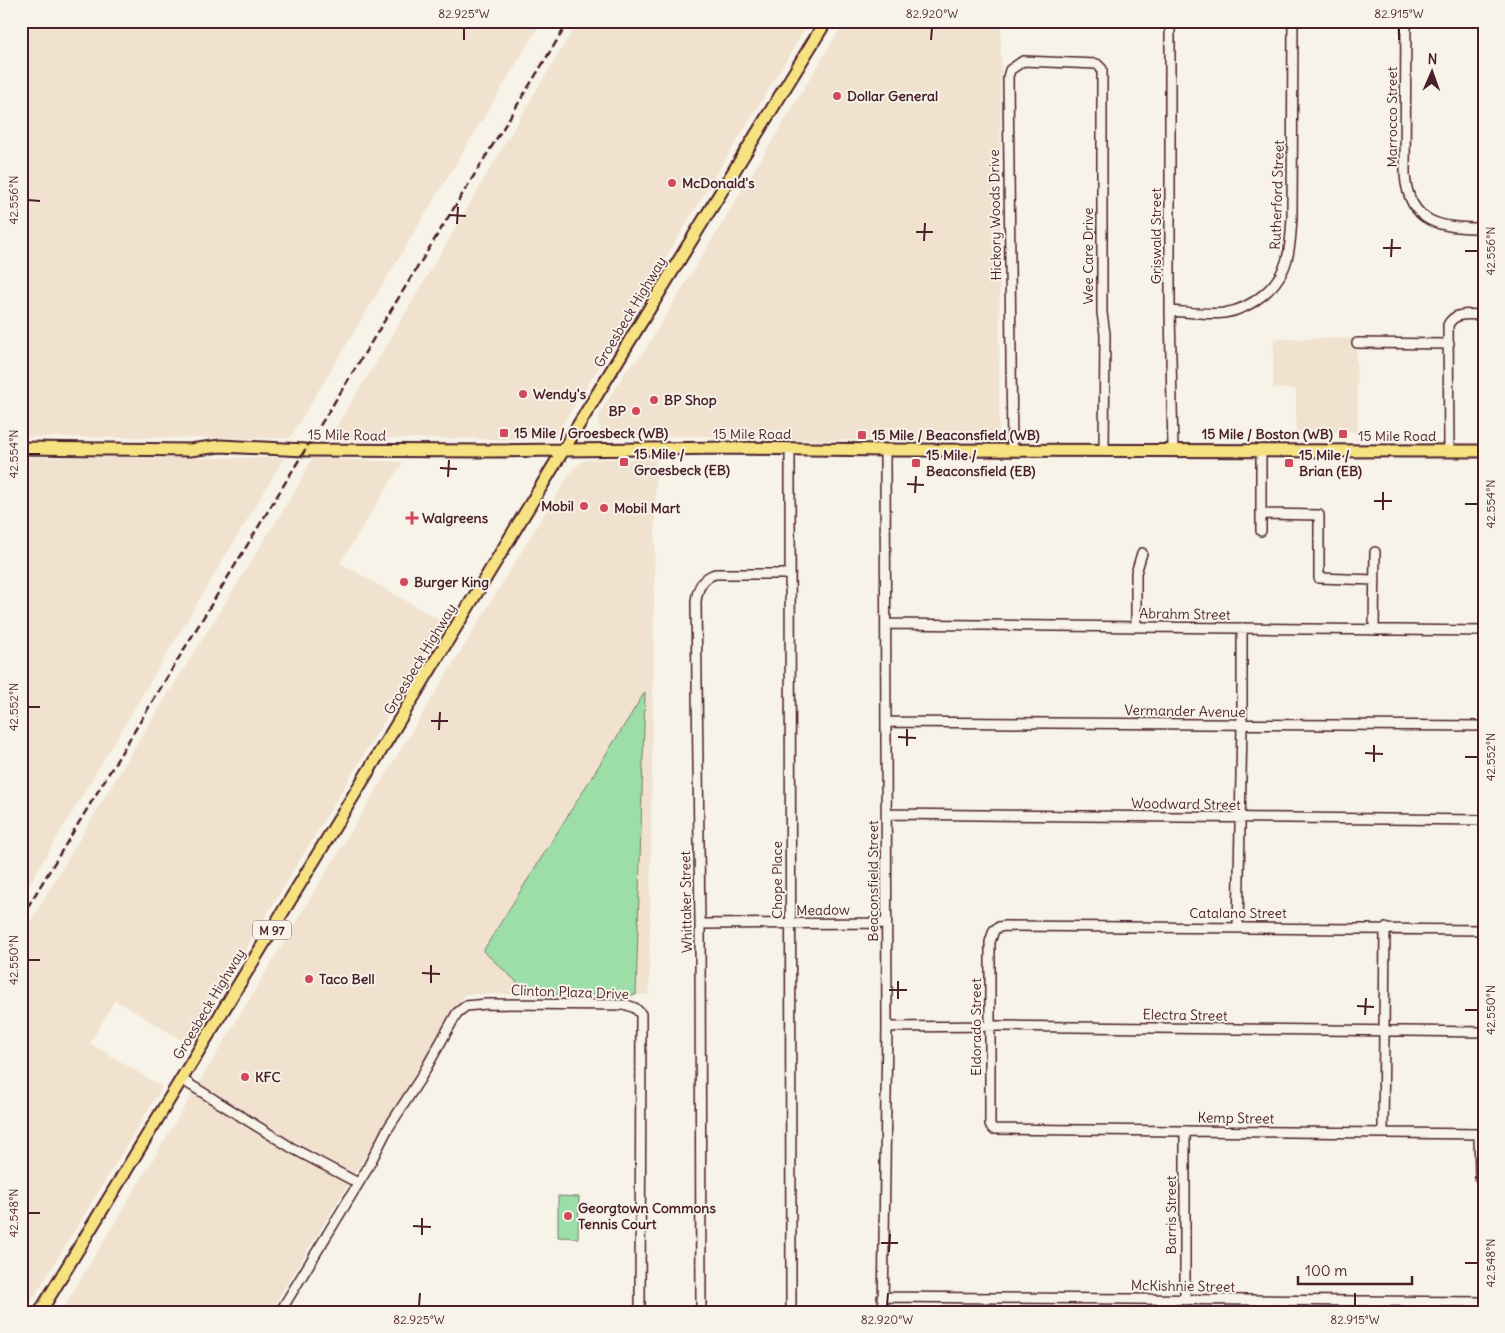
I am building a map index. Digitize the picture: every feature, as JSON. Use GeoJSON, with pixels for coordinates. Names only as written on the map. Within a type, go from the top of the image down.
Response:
{"type":"FeatureCollection","features":[{"type":"Feature","properties":{"kind":"main road","name":"Groesbeck Highway"},"geometry":{"type":"LineString","coordinates":[[40,1312],[826,21]]}},
{"type":"Feature","properties":{"kind":"main road","name":"15 Mile Road"},"geometry":{"type":"LineString","coordinates":[[21,448],[190,450],[220,446],[305,450],[563,451],[729,448],[1484,451]]}},
{"type":"Feature","properties":{"kind":"street","name":"Griswald Street"},"geometry":{"type":"LineString","coordinates":[[1170,21],[1170,311],[1173,450]]}},
{"type":"Feature","properties":{"kind":"street","name":"Rutherford Street"},"geometry":{"type":"LineString","coordinates":[[1170,311],[1222,313],[1236,311],[1258,298],[1278,278],[1284,268],[1290,244],[1292,217],[1293,21]]}},
{"type":"Feature","properties":{"kind":"street","name":"Marrocco Street"},"geometry":{"type":"LineString","coordinates":[[1406,21],[1405,175],[1408,194],[1418,211],[1429,220],[1441,226],[1484,228]]}},
{"type":"Feature","properties":{"kind":"street","name":"Hickory Woods Drive"},"geometry":{"type":"LineString","coordinates":[[1012,450],[1008,77],[1010,70],[1024,61],[1097,64]]}},
{"type":"Feature","properties":{"kind":"street","name":"Wee Care Drive"},"geometry":{"type":"LineString","coordinates":[[1097,64],[1102,70],[1102,313],[1105,334],[1104,450]]}},
{"type":"Feature","properties":{"kind":"street"},"geometry":{"type":"LineString","coordinates":[[1449,451],[1448,325],[1451,320],[1461,315],[1484,315]]}},
{"type":"Feature","properties":{"kind":"street"},"geometry":{"type":"LineString","coordinates":[[1357,343],[1449,344]]}},
{"type":"Feature","properties":{"kind":"street","name":"Chope Place"},"geometry":{"type":"LineString","coordinates":[[790,449],[791,1312]]}},
{"type":"Feature","properties":{"kind":"street","name":"Beaconsfield Street"},"geometry":{"type":"LineString","coordinates":[[883,1312],[887,814],[885,450]]}},
{"type":"Feature","properties":{"kind":"street"},"geometry":{"type":"LineString","coordinates":[[1261,451],[1261,531]]}},
{"type":"Feature","properties":{"kind":"street"},"geometry":{"type":"LineString","coordinates":[[1261,514],[1319,515],[1320,578],[1375,580]]}},
{"type":"Feature","properties":{"kind":"street"},"geometry":{"type":"LineString","coordinates":[[1374,630],[1376,552]]}},
{"type":"Feature","properties":{"kind":"street"},"geometry":{"type":"LineString","coordinates":[[1136,627],[1136,573],[1142,553]]}},
{"type":"Feature","properties":{"kind":"street","name":"Whittaker Street"},"geometry":{"type":"LineString","coordinates":[[701,1312],[697,595],[698,589],[706,579],[715,574],[789,574]]}},
{"type":"Feature","properties":{"kind":"street","name":"Abrahm Street"},"geometry":{"type":"LineString","coordinates":[[887,624],[1484,631]]}},
{"type":"Feature","properties":{"kind":"street"},"geometry":{"type":"LineString","coordinates":[[1238,927],[1242,629]]}},
{"type":"Feature","properties":{"kind":"street","name":"Vermander Avenue"},"geometry":{"type":"LineString","coordinates":[[886,722],[1484,726]]}},
{"type":"Feature","properties":{"kind":"street","name":"Woodward Street"},"geometry":{"type":"LineString","coordinates":[[887,814],[1484,820]]}},
{"type":"Feature","properties":{"kind":"street","name":"Meadow"},"geometry":{"type":"LineString","coordinates":[[700,924],[886,923]]}},
{"type":"Feature","properties":{"kind":"street","name":"Catalano Street"},"geometry":{"type":"LineString","coordinates":[[994,930],[1005,926],[1484,930]]}},
{"type":"Feature","properties":{"kind":"street"},"geometry":{"type":"LineString","coordinates":[[1383,1133],[1385,928]]}},
{"type":"Feature","properties":{"kind":"street","name":"Eldorado Street"},"geometry":{"type":"LineString","coordinates":[[990,1125],[990,942],[994,930]]}},
{"type":"Feature","properties":{"kind":"street","name":"Clinton Plaza Drive"},"geometry":{"type":"LineString","coordinates":[[280,1312],[358,1183],[387,1130],[424,1072],[457,1013],[462,1008],[471,1005],[487,1004],[627,1005],[639,1010],[643,1018],[640,1312]]}},
{"type":"Feature","properties":{"kind":"street","name":"Electra Street"},"geometry":{"type":"LineString","coordinates":[[886,1026],[1484,1032]]}},
{"type":"Feature","properties":{"kind":"street"},"geometry":{"type":"LineString","coordinates":[[181,1079],[292,1148],[358,1183]]}},
{"type":"Feature","properties":{"kind":"street","name":"Kemp Street"},"geometry":{"type":"LineString","coordinates":[[990,1125],[994,1129],[1482,1134]]}},
{"type":"Feature","properties":{"kind":"street","name":"Barris Street"},"geometry":{"type":"LineString","coordinates":[[1185,1131],[1185,1300]]}},
{"type":"Feature","properties":{"kind":"street"},"geometry":{"type":"LineString","coordinates":[[1480,1178],[1482,1134]]}},
{"type":"Feature","properties":{"kind":"street","name":"McKishnie Street"},"geometry":{"type":"LineString","coordinates":[[882,1296],[1484,1302]]}},
{"type":"Feature","properties":{"kind":"shaded area"},"geometry":{"type":"Polygon","coordinates":[[[21,21],[542,21],[290,438],[21,437],[21,21]]]}},
{"type":"Feature","properties":{"kind":"shaded area"},"geometry":{"type":"Polygon","coordinates":[[[579,21],[810,21],[586,388],[555,435],[540,439],[329,438],[382,353],[579,21]]]}},
{"type":"Feature","properties":{"kind":"shaded area"},"geometry":{"type":"Polygon","coordinates":[[[845,21],[1001,21],[999,440],[774,440],[770,436],[613,436],[601,432],[598,424],[600,413],[625,372],[643,353],[845,21]]]}},
{"type":"Feature","properties":{"kind":"shaded area"},"geometry":{"type":"Polygon","coordinates":[[[1356,338],[1358,432],[1296,432],[1296,389],[1273,389],[1274,339],[1356,338]]]}},
{"type":"Feature","properties":{"kind":"shaded area"},"geometry":{"type":"Polygon","coordinates":[[[21,457],[284,458],[21,898],[21,457]]]}},
{"type":"Feature","properties":{"kind":"shaded area"},"geometry":{"type":"Polygon","coordinates":[[[312,458],[403,462],[340,563],[444,623],[188,1044],[115,1000],[90,1043],[162,1087],[25,1312],[21,1312],[21,937],[130,755],[297,488],[312,458]]]}},
{"type":"Feature","properties":{"kind":"shaded area"},"geometry":{"type":"Polygon","coordinates":[[[592,459],[656,459],[649,995],[465,994],[270,1312],[61,1312],[542,518],[575,466],[592,459]]]}},
{"type":"Feature","properties":{"kind":"green space"},"geometry":{"type":"Polygon","coordinates":[[[645,692],[636,995],[530,994],[483,951],[645,692]]]}},
{"type":"Feature","properties":{"kind":"green space","name":"Georgtown Commons Tennis Court"},"geometry":{"type":"Polygon","coordinates":[[[558,1196],[579,1197],[578,1238],[558,1237],[558,1196]]]}},
{"type":"Feature","properties":{"kind":"railway"},"geometry":{"type":"LineString","coordinates":[[21,918],[305,450],[569,21]]}},
{"type":"Feature","properties":{"kind":"place","name":"Dollar General"},"geometry":{"type":"Point","coordinates":[837,96]}},
{"type":"Feature","properties":{"kind":"place","name":"McDonald's"},"geometry":{"type":"Point","coordinates":[672,183]}},
{"type":"Feature","properties":{"kind":"place","name":"Wendy's"},"geometry":{"type":"Point","coordinates":[523,394]}},
{"type":"Feature","properties":{"kind":"place","name":"BP Shop"},"geometry":{"type":"Point","coordinates":[654,400]}},
{"type":"Feature","properties":{"kind":"place","name":"BP"},"geometry":{"type":"Point","coordinates":[636,411]}},
{"type":"Feature","properties":{"kind":"place","name":"15 Mile / Groesbeck (WB)"},"geometry":{"type":"Point","coordinates":[504,433]}},
{"type":"Feature","properties":{"kind":"place","name":"15 Mile / Boston (WB)"},"geometry":{"type":"Point","coordinates":[1343,434]}},
{"type":"Feature","properties":{"kind":"place","name":"15 Mile / Beaconsfield (WB)"},"geometry":{"type":"Point","coordinates":[862,435]}},
{"type":"Feature","properties":{"kind":"place","name":"15 Mile / Groesbeck (EB)"},"geometry":{"type":"Point","coordinates":[624,462]}},
{"type":"Feature","properties":{"kind":"place","name":"15 Mile / Beaconsfield (EB)"},"geometry":{"type":"Point","coordinates":[916,463]}},
{"type":"Feature","properties":{"kind":"place","name":"15 Mile / Brian (EB)"},"geometry":{"type":"Point","coordinates":[1289,463]}},
{"type":"Feature","properties":{"kind":"place","name":"Mobil"},"geometry":{"type":"Point","coordinates":[584,506]}},
{"type":"Feature","properties":{"kind":"place","name":"Mobil Mart"},"geometry":{"type":"Point","coordinates":[604,508]}},
{"type":"Feature","properties":{"kind":"place","name":"Walgreens"},"geometry":{"type":"Point","coordinates":[412,518]}},
{"type":"Feature","properties":{"kind":"place","name":"Burger King"},"geometry":{"type":"Point","coordinates":[404,582]}},
{"type":"Feature","properties":{"kind":"place","name":"Taco Bell"},"geometry":{"type":"Point","coordinates":[309,979]}},
{"type":"Feature","properties":{"kind":"place","name":"KFC"},"geometry":{"type":"Point","coordinates":[245,1077]}},
{"type":"Feature","properties":{"kind":"place","name":"Georgtown Commons Tennis Court"},"geometry":{"type":"Point","coordinates":[568,1216]}}]}
